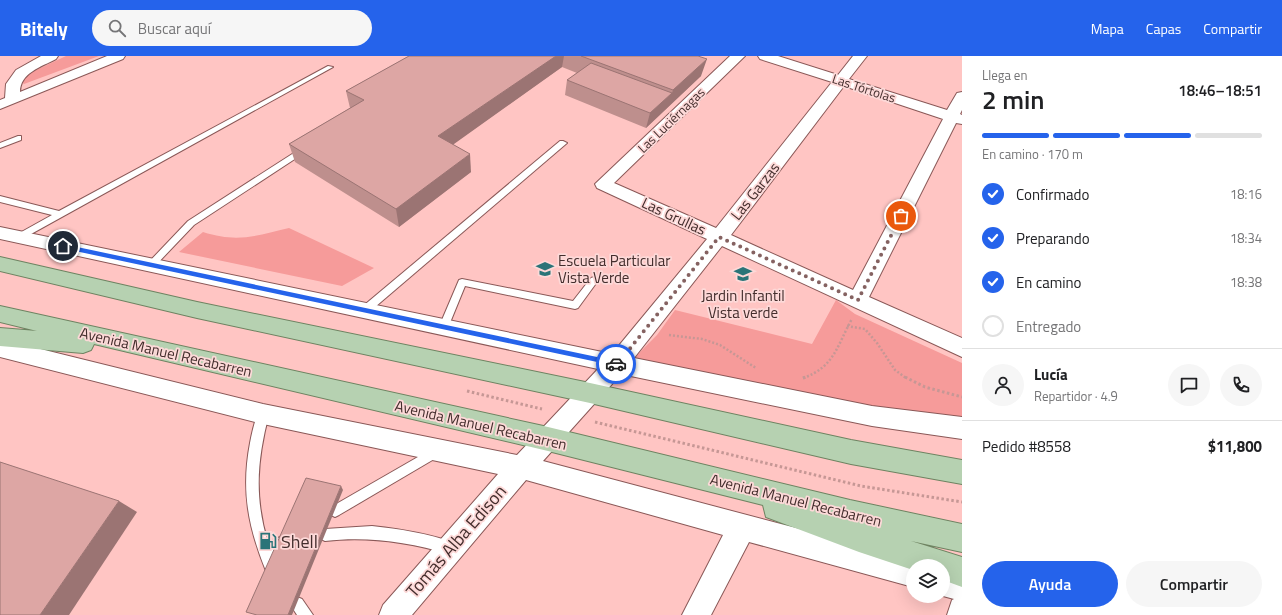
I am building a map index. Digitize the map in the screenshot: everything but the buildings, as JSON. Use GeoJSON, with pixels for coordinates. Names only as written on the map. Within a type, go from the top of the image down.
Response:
{"type":"FeatureCollection","features":[{"type":"Feature","properties":{"kind":"main road"},"geometry":{"type":"LineString","coordinates":[[0,264],[197,310],[590,393],[851,452],[962,472]]}},
{"type":"Feature","properties":{"kind":"main road","name":"Avenida Manuel Recabarren"},"geometry":{"type":"LineString","coordinates":[[0,314],[548,439],[850,514],[962,538]]}},
{"type":"Feature","properties":{"kind":"main road"},"geometry":{"type":"LineString","coordinates":[[0,337],[158,350]]}},
{"type":"Feature","properties":{"kind":"main road"},"geometry":{"type":"LineString","coordinates":[[699,476],[807,519],[962,572]]}},
{"type":"Feature","properties":{"kind":"street"},"geometry":{"type":"LineString","coordinates":[[6,102],[13,84],[21,73],[51,56]]}},
{"type":"Feature","properties":{"kind":"street"},"geometry":{"type":"LineString","coordinates":[[6,102],[118,56]]}},
{"type":"Feature","properties":{"kind":"street","name":"Las Luciérnagas"},"geometry":{"type":"LineString","coordinates":[[603,184],[738,56]]}},
{"type":"Feature","properties":{"kind":"street","name":"Las Tórtolas"},"geometry":{"type":"LineString","coordinates":[[765,56],[957,118]]}},
{"type":"Feature","properties":{"kind":"street","name":"Las Garzas"},"geometry":{"type":"LineString","coordinates":[[520,467],[548,439],[639,338],[860,56]]}},
{"type":"Feature","properties":{"kind":"street"},"geometry":{"type":"LineString","coordinates":[[858,300],[957,118],[962,96]]}},
{"type":"Feature","properties":{"kind":"street","name":"Las Grullas"},"geometry":{"type":"LineString","coordinates":[[603,184],[962,348]]}},
{"type":"Feature","properties":{"kind":"street"},"geometry":{"type":"LineString","coordinates":[[0,233],[617,364],[872,416],[962,428]]}},
{"type":"Feature","properties":{"kind":"street"},"geometry":{"type":"LineString","coordinates":[[0,348],[263,414],[520,467],[906,571]]}},
{"type":"Feature","properties":{"kind":"street","name":"Tomás Alba Edison"},"geometry":{"type":"LineString","coordinates":[[393,615],[520,467]]}},
{"type":"Feature","properties":{"kind":"street"},"geometry":{"type":"LineString","coordinates":[[696,615],[742,527]]}},
{"type":"Feature","properties":{"kind":"street"},"geometry":{"type":"LineString","coordinates":[[950,584],[962,587]]}},
{"type":"Feature","properties":{"kind":"street"},"geometry":{"type":"LineString","coordinates":[[961,615],[962,610]]}},
{"type":"Feature","properties":{"kind":"lane"},"geometry":{"type":"LineString","coordinates":[[20,237],[330,67]]}},
{"type":"Feature","properties":{"kind":"lane"},"geometry":{"type":"LineString","coordinates":[[0,146],[18,138]]}},
{"type":"Feature","properties":{"kind":"lane"},"geometry":{"type":"LineString","coordinates":[[365,310],[563,143]]}},
{"type":"Feature","properties":{"kind":"lane"},"geometry":{"type":"LineString","coordinates":[[151,265],[191,223],[312,146]]}},
{"type":"Feature","properties":{"kind":"lane"},"geometry":{"type":"LineString","coordinates":[[0,199],[60,214]]}},
{"type":"Feature","properties":{"kind":"lane"},"geometry":{"type":"LineString","coordinates":[[444,327],[462,282],[575,305],[594,280]]}},
{"type":"Feature","properties":{"kind":"lane"},"geometry":{"type":"LineString","coordinates":[[263,414],[256,440],[251,485],[259,534],[271,566]]}},
{"type":"Feature","properties":{"kind":"lane"},"geometry":{"type":"LineString","coordinates":[[335,511],[438,450]]}},
{"type":"Feature","properties":{"kind":"lane"},"geometry":{"type":"LineString","coordinates":[[325,535],[357,532],[388,534],[419,538],[449,548]]}},
{"type":"Feature","properties":{"kind":"lane"},"geometry":{"type":"LineString","coordinates":[[265,552],[280,544]]}},
{"type":"Feature","properties":{"kind":"lane"},"geometry":{"type":"LineString","coordinates":[[297,604],[306,615]]}},
{"type":"Feature","properties":{"kind":"path"},"geometry":{"type":"LineString","coordinates":[[798,378],[815,375],[825,368],[855,314],[858,300]]}},
{"type":"Feature","properties":{"kind":"path"},"geometry":{"type":"LineString","coordinates":[[847,326],[865,329],[877,343],[895,370],[909,380],[943,393],[962,397]]}},
{"type":"Feature","properties":{"kind":"path"},"geometry":{"type":"LineString","coordinates":[[639,338],[657,335],[676,335],[702,339],[720,345],[760,370]]}},
{"type":"Feature","properties":{"kind":"shaded area"},"geometry":{"type":"Polygon","coordinates":[[[66,56],[99,56],[24,84],[20,81],[32,72],[66,56]]]}},
{"type":"Feature","properties":{"kind":"shaded area"},"geometry":{"type":"Polygon","coordinates":[[[289,228],[374,268],[342,286],[179,252],[203,232],[236,238],[256,236],[289,228]]]}},
{"type":"Feature","properties":{"kind":"shaded area"},"geometry":{"type":"Polygon","coordinates":[[[836,300],[855,314],[962,363],[962,422],[834,402],[631,361],[657,335],[675,310],[812,344],[836,300]]]}},
{"type":"Feature","properties":{"kind":"way so far"},"geometry":{"type":"LineString","coordinates":[[616,364],[719,237],[858,300],[901,216]]}},
{"type":"Feature","properties":{"kind":"place","name":"Escuela Particular Vista Verde"},"geometry":{"type":"Point","coordinates":[545,269]}},
{"type":"Feature","properties":{"kind":"place","name":"Jardin Infantil Vista verde"},"geometry":{"type":"Point","coordinates":[743,274]}},
{"type":"Feature","properties":{"kind":"place","name":"Shell"},"geometry":{"type":"Point","coordinates":[268,541]}},
{"type":"Feature","properties":{"kind":"route"},"geometry":{"type":"LineString","coordinates":[[63,246],[616,364]]}}]}
